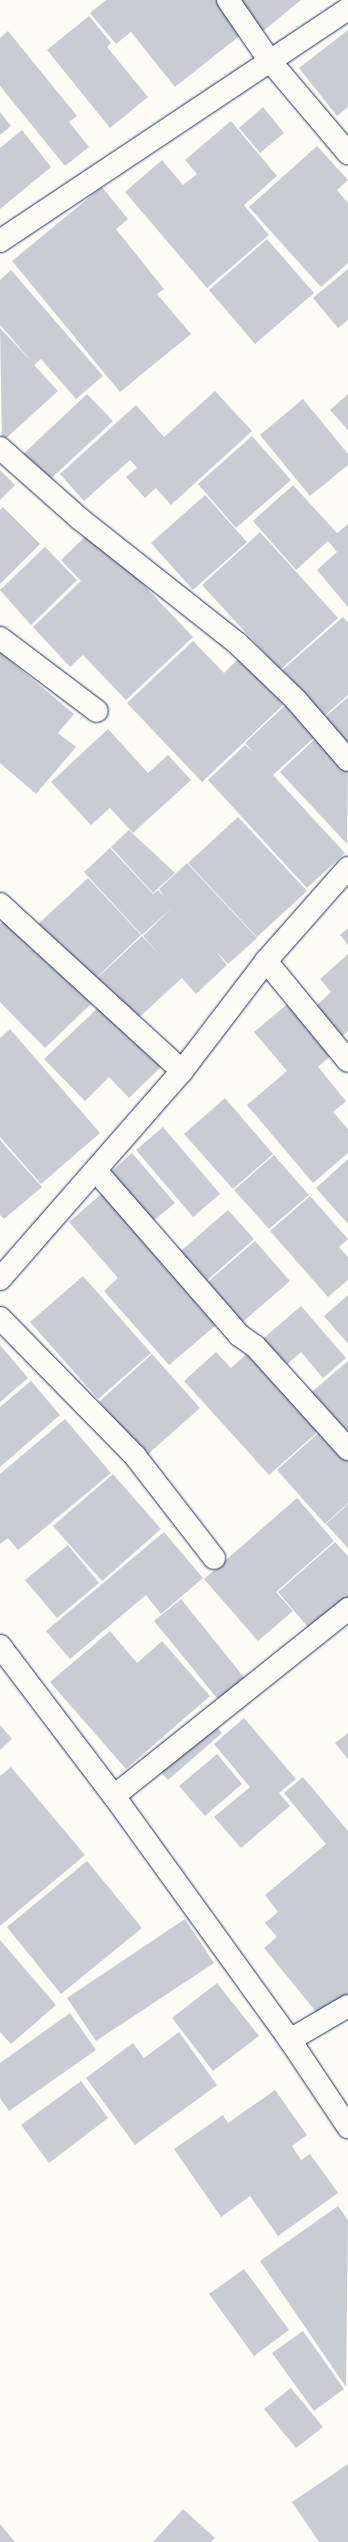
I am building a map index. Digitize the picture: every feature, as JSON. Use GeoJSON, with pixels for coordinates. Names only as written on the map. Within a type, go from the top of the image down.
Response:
{"type":"FeatureCollection","features":[{"type":"Feature","properties":{"kind":"street"},"geometry":{"type":"LineString","coordinates":[[228,0],[270,62],[348,153]]}},
{"type":"Feature","properties":{"kind":"street"},"geometry":{"type":"LineString","coordinates":[[0,241],[348,9]]}},
{"type":"Feature","properties":{"kind":"street"},"geometry":{"type":"LineString","coordinates":[[0,448],[80,519],[237,643],[296,700],[348,760]]}},
{"type":"Feature","properties":{"kind":"street"},"geometry":{"type":"LineString","coordinates":[[0,638],[98,711]]}},
{"type":"Feature","properties":{"kind":"street"},"geometry":{"type":"LineString","coordinates":[[0,1279],[97,1172],[182,1071],[266,961],[348,868]]}},
{"type":"Feature","properties":{"kind":"street"},"geometry":{"type":"LineString","coordinates":[[0,904],[182,1071]]}},
{"type":"Feature","properties":{"kind":"street"},"geometry":{"type":"LineString","coordinates":[[266,961],[348,1061]]}},
{"type":"Feature","properties":{"kind":"street"},"geometry":{"type":"LineString","coordinates":[[97,1172],[239,1335],[256,1346],[348,1449]]}},
{"type":"Feature","properties":{"kind":"street"},"geometry":{"type":"LineString","coordinates":[[0,1318],[135,1456],[214,1558]]}},
{"type":"Feature","properties":{"kind":"street"},"geometry":{"type":"LineString","coordinates":[[114,1796],[348,1610]]}},
{"type":"Feature","properties":{"kind":"street"},"geometry":{"type":"LineString","coordinates":[[0,1646],[114,1796],[290,2040],[348,2127]]}},
{"type":"Feature","properties":{"kind":"street"},"geometry":{"type":"LineString","coordinates":[[290,2040],[348,2006]]}},
{"type":"Feature","properties":{"kind":"building"},"geometry":{"type":"Polygon","coordinates":[[[106,0],[223,0],[247,30],[175,87],[131,32],[116,44],[90,13],[106,0]]]}},
{"type":"Feature","properties":{"kind":"building"},"geometry":{"type":"Polygon","coordinates":[[[236,0],[301,0],[262,32],[236,0]]]}},
{"type":"Feature","properties":{"kind":"building"},"geometry":{"type":"Polygon","coordinates":[[[89,16],[111,43],[107,47],[148,97],[110,128],[47,50],[89,16]]]}},
{"type":"Feature","properties":{"kind":"building"},"geometry":{"type":"Polygon","coordinates":[[[348,30],[348,107],[337,116],[299,68],[348,30]]]}},
{"type":"Feature","properties":{"kind":"building"},"geometry":{"type":"Polygon","coordinates":[[[8,31],[77,116],[69,122],[89,147],[65,166],[0,86],[0,38],[8,31]]]}},
{"type":"Feature","properties":{"kind":"building"},"geometry":{"type":"Polygon","coordinates":[[[263,107],[284,133],[260,153],[239,128],[263,107]]]}},
{"type":"Feature","properties":{"kind":"building"},"geometry":{"type":"Polygon","coordinates":[[[0,112],[11,126],[0,135],[0,112]]]}},
{"type":"Feature","properties":{"kind":"building"},"geometry":{"type":"Polygon","coordinates":[[[231,121],[277,176],[244,205],[269,235],[207,288],[125,192],[162,160],[183,185],[197,174],[185,160],[231,121]]]}},
{"type":"Feature","properties":{"kind":"building"},"geometry":{"type":"Polygon","coordinates":[[[22,130],[51,167],[0,209],[0,148],[22,130]]]}},
{"type":"Feature","properties":{"kind":"building"},"geometry":{"type":"Polygon","coordinates":[[[317,146],[348,180],[337,190],[348,203],[348,263],[321,287],[249,207],[317,146]]]}},
{"type":"Feature","properties":{"kind":"building"},"geometry":{"type":"Polygon","coordinates":[[[102,187],[128,219],[116,229],[164,289],[157,294],[191,334],[120,392],[12,261],[102,187]]]}},
{"type":"Feature","properties":{"kind":"building"},"geometry":{"type":"Polygon","coordinates":[[[267,239],[314,293],[255,344],[209,290],[267,239]]]}},
{"type":"Feature","properties":{"kind":"building"},"geometry":{"type":"Polygon","coordinates":[[[348,269],[348,320],[338,328],[313,298],[348,269]]]}},
{"type":"Feature","properties":{"kind":"building"},"geometry":{"type":"Polygon","coordinates":[[[11,270],[103,376],[76,399],[41,359],[34,365],[58,391],[2,442],[0,328],[33,363],[0,325],[0,280],[11,270]]]}},
{"type":"Feature","properties":{"kind":"building"},"geometry":{"type":"Polygon","coordinates":[[[215,391],[252,431],[171,505],[156,488],[145,498],[126,477],[137,468],[130,460],[84,501],[60,474],[136,405],[164,437],[215,391]]]}},
{"type":"Feature","properties":{"kind":"building"},"geometry":{"type":"Polygon","coordinates":[[[87,394],[113,421],[44,485],[19,458],[87,394]]]}},
{"type":"Feature","properties":{"kind":"building"},"geometry":{"type":"Polygon","coordinates":[[[348,394],[348,430],[330,410],[348,394]]]}},
{"type":"Feature","properties":{"kind":"building"},"geometry":{"type":"Polygon","coordinates":[[[303,399],[348,454],[348,465],[310,496],[260,435],[303,399]]]}},
{"type":"Feature","properties":{"kind":"building"},"geometry":{"type":"Polygon","coordinates":[[[252,436],[291,480],[236,528],[198,484],[252,436]]]}},
{"type":"Feature","properties":{"kind":"building"},"geometry":{"type":"Polygon","coordinates":[[[0,470],[15,485],[0,500],[0,470]]]}},
{"type":"Feature","properties":{"kind":"building"},"geometry":{"type":"Polygon","coordinates":[[[293,485],[337,533],[348,524],[348,607],[317,570],[337,552],[328,541],[296,570],[253,521],[293,485]]]}},
{"type":"Feature","properties":{"kind":"building"},"geometry":{"type":"Polygon","coordinates":[[[205,495],[247,542],[193,590],[151,543],[205,495]]]}},
{"type":"Feature","properties":{"kind":"building"},"geometry":{"type":"Polygon","coordinates":[[[3,507],[40,544],[0,584],[0,510],[3,507]]]}},
{"type":"Feature","properties":{"kind":"building"},"geometry":{"type":"Polygon","coordinates":[[[92,530],[193,637],[126,700],[83,655],[70,667],[33,627],[81,581],[61,560],[92,530]]]}},
{"type":"Feature","properties":{"kind":"building"},"geometry":{"type":"Polygon","coordinates":[[[260,532],[338,618],[280,670],[202,585],[260,532]]]}},
{"type":"Feature","properties":{"kind":"building"},"geometry":{"type":"Polygon","coordinates":[[[45,547],[77,580],[31,625],[0,590],[45,547]]]}},
{"type":"Feature","properties":{"kind":"building"},"geometry":{"type":"Polygon","coordinates":[[[343,617],[348,622],[348,695],[322,718],[281,671],[343,617]]]}},
{"type":"Feature","properties":{"kind":"building"},"geometry":{"type":"Polygon","coordinates":[[[193,641],[224,673],[240,657],[284,704],[202,782],[127,703],[193,641]]]}},
{"type":"Feature","properties":{"kind":"building"},"geometry":{"type":"Polygon","coordinates":[[[0,652],[74,714],[58,733],[76,747],[36,794],[0,763],[0,652]]]}},
{"type":"Feature","properties":{"kind":"building"},"geometry":{"type":"Polygon","coordinates":[[[348,697],[348,748],[323,719],[348,697]]]}},
{"type":"Feature","properties":{"kind":"building"},"geometry":{"type":"Polygon","coordinates":[[[289,702],[318,734],[273,775],[345,853],[307,888],[208,780],[245,745],[253,752],[245,743],[289,702]]]}},
{"type":"Feature","properties":{"kind":"building"},"geometry":{"type":"Polygon","coordinates":[[[108,729],[148,773],[168,755],[191,780],[133,833],[110,808],[91,825],[51,782],[108,729]]]}},
{"type":"Feature","properties":{"kind":"building"},"geometry":{"type":"Polygon","coordinates":[[[319,735],[348,766],[347,844],[280,772],[319,735]]]}},
{"type":"Feature","properties":{"kind":"building"},"geometry":{"type":"Polygon","coordinates":[[[238,817],[307,891],[257,937],[188,863],[238,817]]]}},
{"type":"Feature","properties":{"kind":"building"},"geometry":{"type":"Polygon","coordinates":[[[129,830],[175,873],[153,893],[111,847],[129,830]]]}},
{"type":"Feature","properties":{"kind":"building"},"geometry":{"type":"Polygon","coordinates":[[[110,848],[153,894],[158,890],[164,896],[159,889],[187,863],[257,938],[228,964],[214,949],[227,965],[196,994],[182,978],[133,1023],[94,981],[142,936],[161,956],[143,936],[174,906],[142,935],[84,872],[110,848]]]}},
{"type":"Feature","properties":{"kind":"building"},"geometry":{"type":"Polygon","coordinates":[[[88,878],[141,935],[91,983],[37,925],[88,878]]]}},
{"type":"Feature","properties":{"kind":"building"},"geometry":{"type":"Polygon","coordinates":[[[7,917],[91,1004],[45,1048],[0,1002],[0,924],[7,917]]]}},
{"type":"Feature","properties":{"kind":"building"},"geometry":{"type":"Polygon","coordinates":[[[348,928],[348,945],[340,935],[348,928]]]}},
{"type":"Feature","properties":{"kind":"building"},"geometry":{"type":"Polygon","coordinates":[[[348,954],[348,1031],[342,1036],[316,1006],[331,992],[320,979],[348,954]]]}},
{"type":"Feature","properties":{"kind":"building"},"geometry":{"type":"Polygon","coordinates":[[[291,1001],[335,1052],[318,1067],[346,1101],[333,1112],[348,1129],[348,1153],[313,1183],[247,1105],[287,1071],[254,1032],[291,1001]]]}},
{"type":"Feature","properties":{"kind":"building"},"geometry":{"type":"Polygon","coordinates":[[[102,1004],[162,1066],[129,1098],[109,1077],[85,1101],[44,1059],[102,1004]]]}},
{"type":"Feature","properties":{"kind":"building"},"geometry":{"type":"Polygon","coordinates":[[[10,1029],[100,1133],[41,1184],[0,1137],[0,1038],[10,1029]]]}},
{"type":"Feature","properties":{"kind":"building"},"geometry":{"type":"Polygon","coordinates":[[[225,1098],[273,1154],[233,1189],[184,1134],[225,1098]]]}},
{"type":"Feature","properties":{"kind":"building"},"geometry":{"type":"Polygon","coordinates":[[[163,1127],[220,1194],[193,1217],[136,1150],[163,1127]]]}},
{"type":"Feature","properties":{"kind":"building"},"geometry":{"type":"Polygon","coordinates":[[[0,1140],[42,1187],[4,1219],[0,1215],[0,1140]]]}},
{"type":"Feature","properties":{"kind":"building"},"geometry":{"type":"Polygon","coordinates":[[[132,1153],[175,1203],[147,1226],[105,1177],[132,1153]]]}},
{"type":"Feature","properties":{"kind":"building"},"geometry":{"type":"Polygon","coordinates":[[[274,1155],[309,1195],[269,1229],[234,1190],[274,1155]]]}},
{"type":"Feature","properties":{"kind":"building"},"geometry":{"type":"Polygon","coordinates":[[[348,1159],[348,1224],[316,1188],[348,1159]]]}},
{"type":"Feature","properties":{"kind":"building"},"geometry":{"type":"Polygon","coordinates":[[[107,1189],[222,1320],[169,1365],[104,1291],[118,1278],[69,1222],[107,1189]]]}},
{"type":"Feature","properties":{"kind":"building"},"geometry":{"type":"Polygon","coordinates":[[[310,1196],[348,1239],[339,1247],[348,1257],[348,1280],[328,1297],[270,1231],[310,1196]]]}},
{"type":"Feature","properties":{"kind":"building"},"geometry":{"type":"Polygon","coordinates":[[[228,1210],[254,1239],[201,1286],[175,1256],[228,1210]]]}},
{"type":"Feature","properties":{"kind":"building"},"geometry":{"type":"Polygon","coordinates":[[[255,1241],[290,1281],[237,1327],[202,1287],[255,1241]]]}},
{"type":"Feature","properties":{"kind":"building"},"geometry":{"type":"Polygon","coordinates":[[[83,1276],[151,1353],[98,1399],[30,1322],[83,1276]]]}},
{"type":"Feature","properties":{"kind":"building"},"geometry":{"type":"Polygon","coordinates":[[[348,1295],[348,1344],[324,1316],[348,1295]]]}},
{"type":"Feature","properties":{"kind":"building"},"geometry":{"type":"Polygon","coordinates":[[[301,1306],[346,1358],[323,1378],[301,1352],[282,1369],[259,1342],[301,1306]]]}},
{"type":"Feature","properties":{"kind":"building"},"geometry":{"type":"Polygon","coordinates":[[[0,1345],[28,1378],[0,1402],[0,1345]]]}},
{"type":"Feature","properties":{"kind":"building"},"geometry":{"type":"Polygon","coordinates":[[[251,1350],[322,1428],[269,1475],[184,1381],[216,1352],[231,1368],[251,1350]]]}},
{"type":"Feature","properties":{"kind":"building"},"geometry":{"type":"Polygon","coordinates":[[[152,1354],[200,1408],[147,1455],[99,1402],[152,1354]]]}},
{"type":"Feature","properties":{"kind":"building"},"geometry":{"type":"Polygon","coordinates":[[[348,1361],[348,1441],[307,1396],[348,1361]]]}},
{"type":"Feature","properties":{"kind":"building"},"geometry":{"type":"Polygon","coordinates":[[[31,1381],[60,1415],[0,1467],[0,1407],[31,1381]]]}},
{"type":"Feature","properties":{"kind":"building"},"geometry":{"type":"Polygon","coordinates":[[[65,1419],[111,1473],[18,1550],[8,1538],[0,1544],[0,1474],[65,1419]]]}},
{"type":"Feature","properties":{"kind":"building"},"geometry":{"type":"Polygon","coordinates":[[[324,1428],[348,1455],[348,1503],[325,1524],[277,1470],[324,1428]]]}},
{"type":"Feature","properties":{"kind":"building"},"geometry":{"type":"Polygon","coordinates":[[[113,1474],[161,1529],[102,1581],[53,1526],[113,1474]]]}},
{"type":"Feature","properties":{"kind":"building"},"geometry":{"type":"Polygon","coordinates":[[[297,1498],[334,1541],[276,1592],[293,1611],[258,1641],[204,1579],[297,1498]]]}},
{"type":"Feature","properties":{"kind":"building"},"geometry":{"type":"Polygon","coordinates":[[[348,1504],[348,1548],[326,1524],[348,1504]]]}},
{"type":"Feature","properties":{"kind":"building"},"geometry":{"type":"Polygon","coordinates":[[[164,1532],[203,1578],[161,1614],[146,1595],[70,1659],[46,1631],[164,1532]]]}},
{"type":"Feature","properties":{"kind":"building"},"geometry":{"type":"Polygon","coordinates":[[[335,1542],[348,1556],[348,1600],[312,1632],[278,1592],[335,1542]]]}},
{"type":"Feature","properties":{"kind":"building"},"geometry":{"type":"Polygon","coordinates":[[[68,1545],[99,1583],[57,1618],[25,1580],[68,1545]]]}},
{"type":"Feature","properties":{"kind":"building"},"geometry":{"type":"Polygon","coordinates":[[[181,1599],[247,1681],[221,1703],[154,1621],[181,1599]]]}},
{"type":"Feature","properties":{"kind":"building"},"geometry":{"type":"Polygon","coordinates":[[[110,1631],[137,1663],[162,1641],[210,1696],[126,1769],[50,1682],[110,1631]]]}},
{"type":"Feature","properties":{"kind":"building"},"geometry":{"type":"Polygon","coordinates":[[[244,1718],[296,1779],[279,1793],[290,1806],[241,1848],[214,1817],[250,1787],[214,1744],[244,1718]]]}},
{"type":"Feature","properties":{"kind":"building"},"geometry":{"type":"Polygon","coordinates":[[[212,1722],[222,1733],[168,1780],[158,1769],[212,1722]]]}},
{"type":"Feature","properties":{"kind":"building"},"geometry":{"type":"Polygon","coordinates":[[[0,1725],[12,1739],[0,1750],[0,1725]]]}},
{"type":"Feature","properties":{"kind":"building"},"geometry":{"type":"Polygon","coordinates":[[[348,1733],[348,1759],[335,1743],[348,1733]]]}},
{"type":"Feature","properties":{"kind":"building"},"geometry":{"type":"Polygon","coordinates":[[[217,1754],[242,1784],[205,1816],[179,1786],[217,1754]]]}},
{"type":"Feature","properties":{"kind":"building"},"geometry":{"type":"Polygon","coordinates":[[[11,1767],[85,1855],[0,1926],[0,1776],[11,1767]]]}},
{"type":"Feature","properties":{"kind":"building"},"geometry":{"type":"Polygon","coordinates":[[[303,1777],[348,1831],[348,1996],[321,2018],[264,1948],[277,1937],[265,1923],[278,1912],[265,1895],[326,1844],[284,1793],[303,1777]]]}},
{"type":"Feature","properties":{"kind":"building"},"geometry":{"type":"Polygon","coordinates":[[[87,1861],[142,1928],[61,1994],[7,1927],[87,1861]]]}},
{"type":"Feature","properties":{"kind":"building"},"geometry":{"type":"Polygon","coordinates":[[[185,1919],[214,1963],[96,2041],[67,1998],[185,1919]]]}},
{"type":"Feature","properties":{"kind":"building"},"geometry":{"type":"Polygon","coordinates":[[[0,1940],[56,2005],[11,2044],[0,2032],[0,1940]]]}},
{"type":"Feature","properties":{"kind":"building"},"geometry":{"type":"Polygon","coordinates":[[[217,1983],[259,2036],[213,2071],[172,2018],[217,1983]]]}},
{"type":"Feature","properties":{"kind":"building"},"geometry":{"type":"Polygon","coordinates":[[[70,2013],[96,2050],[9,2111],[0,2098],[0,2063],[70,2013]]]}},
{"type":"Feature","properties":{"kind":"building"},"geometry":{"type":"Polygon","coordinates":[[[179,2032],[217,2085],[135,2145],[86,2078],[133,2043],[144,2058],[179,2032]]]}},
{"type":"Feature","properties":{"kind":"building"},"geometry":{"type":"Polygon","coordinates":[[[81,2081],[108,2118],[49,2163],[21,2125],[81,2081]]]}},
{"type":"Feature","properties":{"kind":"building"},"geometry":{"type":"Polygon","coordinates":[[[275,2090],[307,2135],[292,2146],[301,2160],[310,2154],[338,2193],[278,2236],[250,2196],[221,2217],[174,2149],[223,2115],[228,2123],[275,2090]]]}},
{"type":"Feature","properties":{"kind":"building"},"geometry":{"type":"Polygon","coordinates":[[[338,2206],[348,2220],[346,2387],[260,2261],[338,2206]]]}},
{"type":"Feature","properties":{"kind":"building"},"geometry":{"type":"Polygon","coordinates":[[[244,2269],[289,2330],[254,2356],[209,2294],[244,2269]]]}},
{"type":"Feature","properties":{"kind":"building"},"geometry":{"type":"Polygon","coordinates":[[[303,2331],[344,2389],[314,2411],[272,2353],[303,2331]]]}},
{"type":"Feature","properties":{"kind":"building"},"geometry":{"type":"Polygon","coordinates":[[[291,2388],[323,2427],[296,2448],[264,2409],[291,2388]]]}},
{"type":"Feature","properties":{"kind":"building"},"geometry":{"type":"Polygon","coordinates":[[[348,2464],[348,2542],[319,2542],[292,2502],[348,2464]]]}},
{"type":"Feature","properties":{"kind":"building"},"geometry":{"type":"Polygon","coordinates":[[[183,2509],[215,2538],[211,2542],[153,2542],[183,2509]]]}},
{"type":"Feature","properties":{"kind":"building"},"geometry":{"type":"Polygon","coordinates":[[[0,2524],[15,2542],[0,2542],[0,2524]]]}}]}
